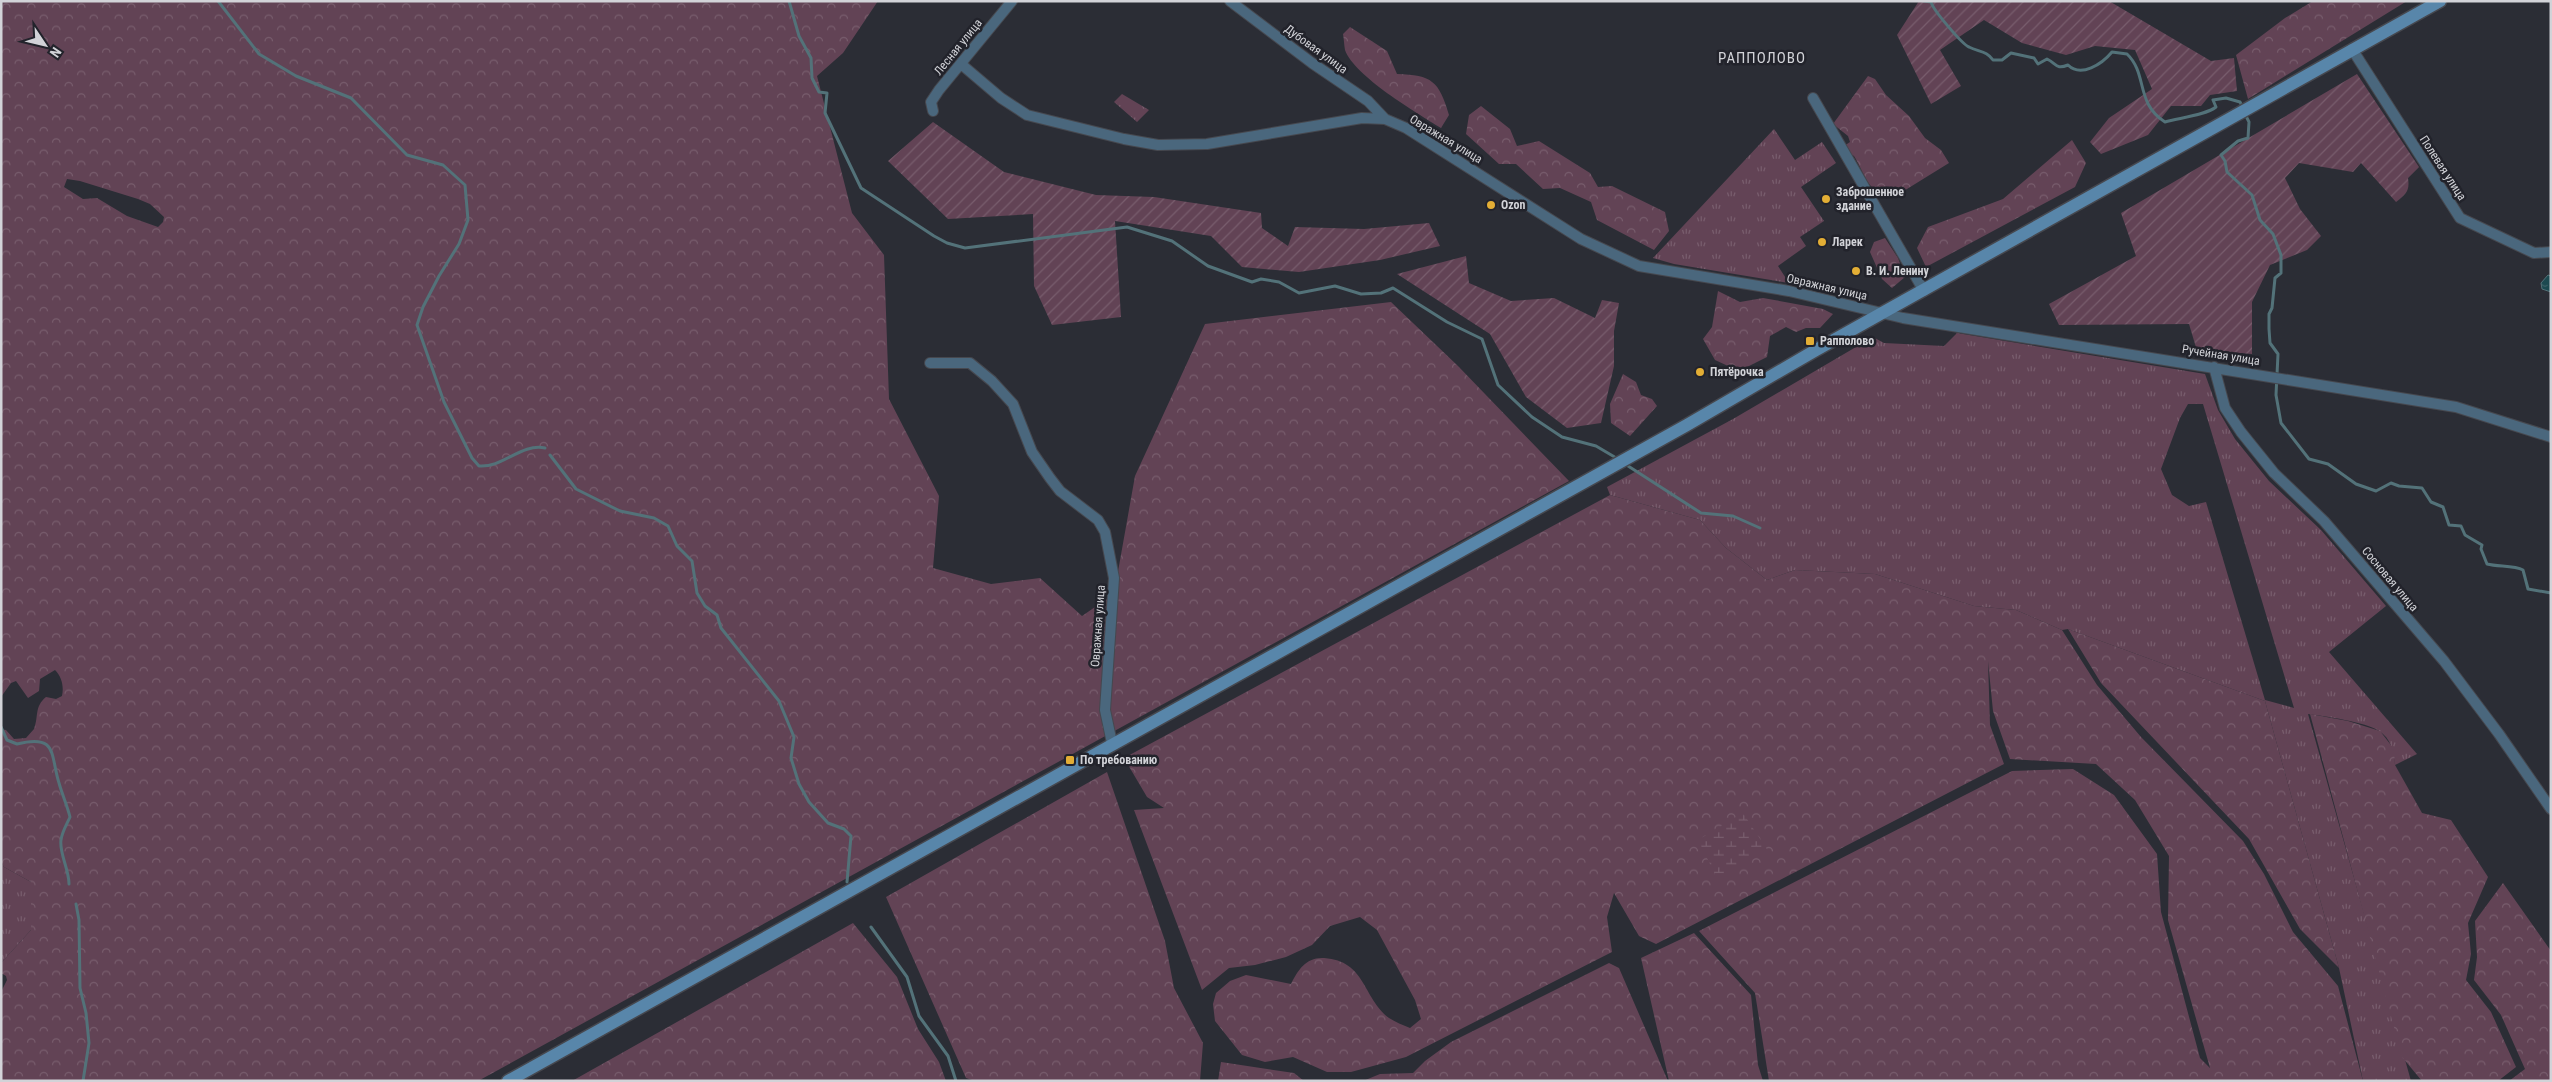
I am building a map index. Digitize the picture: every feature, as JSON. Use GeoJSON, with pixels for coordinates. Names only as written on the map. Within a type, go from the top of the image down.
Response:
{"type":"FeatureCollection","features":[{"type":"Feature","properties":{"kind":"main road"},"geometry":{"type":"LineString","coordinates":[[508,1081],[1112,743],[1687,425],[2440,1]]}},
{"type":"Feature","properties":{"kind":"street","name":"Лесная улица"},"geometry":{"type":"LineString","coordinates":[[933,111],[931,102],[1012,1]]}},
{"type":"Feature","properties":{"kind":"street","name":"Дубовая улица"},"geometry":{"type":"LineString","coordinates":[[1230,1],[1312,63],[1368,101],[1385,119]]}},
{"type":"Feature","properties":{"kind":"street","name":"Полевая улица"},"geometry":{"type":"LineString","coordinates":[[2352,49],[2460,218],[2534,253],[2551,252]]}},
{"type":"Feature","properties":{"kind":"street","name":"Овражная улица"},"geometry":{"type":"LineString","coordinates":[[961,64],[1001,98],[1028,115],[1124,140],[1158,145],[1206,144],[1353,120],[1385,119],[1435,144],[1581,239],[1639,266],[1789,291],[1883,313]]}},
{"type":"Feature","properties":{"kind":"street"},"geometry":{"type":"LineString","coordinates":[[1813,98],[1924,291]]}},
{"type":"Feature","properties":{"kind":"street","name":"Ручейная улица"},"geometry":{"type":"LineString","coordinates":[[1883,313],[2456,406],[2551,436]]}},
{"type":"Feature","properties":{"kind":"street","name":"Овражная улица"},"geometry":{"type":"LineString","coordinates":[[930,363],[970,363],[992,381],[1014,404],[1032,452],[1050,478],[1060,491],[1098,520],[1105,532],[1114,578],[1106,710],[1112,743]]}},
{"type":"Feature","properties":{"kind":"street","name":"Сосновая улица"},"geometry":{"type":"LineString","coordinates":[[2214,367],[2225,408],[2241,432],[2274,473],[2324,521],[2444,661],[2499,734],[2551,809]]}},
{"type":"Feature","properties":{"kind":"green space"},"geometry":{"type":"Polygon","coordinates":[[[1,1],[878,1],[843,53],[817,76],[852,213],[884,255],[889,399],[939,496],[933,568],[991,584],[1040,578],[1082,616],[1114,594],[1135,476],[1205,324],[1391,302],[1458,366],[1569,481],[478,1081],[1,1081],[1,992],[7,980],[6,976],[1,973],[1,963],[31,930],[31,882],[4,867],[1,862],[1,729],[6,730],[14,739],[26,738],[34,729],[38,708],[42,701],[46,697],[56,699],[62,696],[62,682],[55,670],[40,679],[39,691],[28,698],[16,681],[11,683],[1,697],[1,1]],[[67,179],[64,187],[83,199],[97,198],[127,216],[158,227],[163,222],[164,217],[150,204],[80,181],[67,179]]]}},
{"type":"Feature","properties":{"kind":"green space"},"geometry":{"type":"Polygon","coordinates":[[[1919,1],[2109,1],[2211,61],[2234,58],[2237,91],[2210,95],[2201,106],[2171,106],[2148,135],[2101,154],[2090,142],[2109,118],[2152,89],[2135,50],[2095,46],[2066,55],[2022,43],[1984,20],[1940,50],[1961,86],[1931,104],[1897,35],[1919,1]]]}},
{"type":"Feature","properties":{"kind":"green space"},"geometry":{"type":"Polygon","coordinates":[[[2313,1],[2407,1],[2248,99],[2236,55],[2285,18],[2313,1]]]}},
{"type":"Feature","properties":{"kind":"green space"},"geometry":{"type":"Polygon","coordinates":[[[1350,27],[1387,51],[1397,74],[1426,78],[1437,87],[1442,94],[1449,115],[1441,128],[1387,93],[1360,71],[1345,50],[1343,34],[1350,27]]]}},
{"type":"Feature","properties":{"kind":"green space"},"geometry":{"type":"Polygon","coordinates":[[[2357,74],[2419,167],[2408,178],[2406,192],[2396,202],[2361,163],[2353,172],[2299,163],[2285,178],[2300,209],[2321,236],[2307,250],[2270,265],[2252,302],[2252,354],[2214,351],[2198,354],[2189,324],[2059,325],[2049,304],[2136,256],[2121,213],[2357,74]]]}},
{"type":"Feature","properties":{"kind":"green space"},"geometry":{"type":"Polygon","coordinates":[[[1868,76],[1875,79],[1886,95],[1909,116],[1925,138],[1941,150],[1949,163],[1894,197],[1879,194],[1869,184],[1854,156],[1844,146],[1850,142],[1848,136],[1833,124],[1868,76]]]}},
{"type":"Feature","properties":{"kind":"green space"},"geometry":{"type":"Polygon","coordinates":[[[1122,94],[1149,110],[1137,122],[1114,102],[1122,94]]]}},
{"type":"Feature","properties":{"kind":"green space"},"geometry":{"type":"Polygon","coordinates":[[[1481,106],[1510,129],[1517,146],[1539,141],[1590,173],[1598,187],[1612,186],[1665,212],[1669,231],[1654,250],[1597,220],[1591,202],[1560,188],[1543,189],[1516,164],[1499,164],[1466,134],[1469,115],[1481,106]]]}},
{"type":"Feature","properties":{"kind":"green space"},"geometry":{"type":"Polygon","coordinates":[[[933,122],[1004,172],[1096,195],[1154,197],[1261,213],[1262,228],[1288,246],[1295,227],[1364,229],[1429,223],[1440,246],[1380,260],[1299,272],[1242,267],[1211,236],[1115,221],[1121,317],[1052,325],[1034,286],[1033,214],[948,219],[888,161],[933,122]]]}},
{"type":"Feature","properties":{"kind":"green space"},"geometry":{"type":"Polygon","coordinates":[[[1774,129],[1795,160],[1822,142],[1836,163],[1801,187],[1824,221],[1800,237],[1806,246],[1778,266],[1789,283],[1674,264],[1653,258],[1774,129]]]}},
{"type":"Feature","properties":{"kind":"green space"},"geometry":{"type":"Polygon","coordinates":[[[2072,140],[2086,163],[2075,187],[1926,267],[1917,248],[1928,227],[2003,199],[2072,140]]]}},
{"type":"Feature","properties":{"kind":"green space"},"geometry":{"type":"Polygon","coordinates":[[[1885,238],[1898,258],[1905,277],[1892,288],[1882,279],[1870,252],[1874,242],[1885,238]]]}},
{"type":"Feature","properties":{"kind":"green space"},"geometry":{"type":"Polygon","coordinates":[[[1466,256],[1469,283],[1511,301],[1554,298],[1595,318],[1602,300],[1619,303],[1614,331],[1614,366],[1601,423],[1567,428],[1526,397],[1490,334],[1397,274],[1466,256]]]}},
{"type":"Feature","properties":{"kind":"green space"},"geometry":{"type":"Polygon","coordinates":[[[1718,291],[1740,302],[1763,298],[1823,309],[1833,314],[1820,328],[1806,328],[1796,332],[1786,327],[1770,336],[1767,357],[1739,371],[1715,360],[1703,339],[1712,327],[1718,291]]]}},
{"type":"Feature","properties":{"kind":"green space"},"geometry":{"type":"Polygon","coordinates":[[[1957,333],[2205,374],[2218,410],[2235,439],[2269,481],[2321,530],[2386,606],[2329,652],[2417,754],[2395,765],[2393,751],[2389,742],[2379,731],[2355,722],[2308,714],[2411,1081],[2363,1081],[2339,968],[2265,701],[2068,629],[2062,630],[2016,610],[1974,606],[1875,574],[1795,570],[1767,580],[1726,548],[1700,520],[1610,495],[1607,487],[1733,419],[1873,337],[1884,343],[1944,346],[1957,333]],[[2188,404],[2180,418],[2161,469],[2172,495],[2189,506],[2206,502],[2265,700],[2294,708],[2203,404],[2188,404]]]}},
{"type":"Feature","properties":{"kind":"green space"},"geometry":{"type":"Polygon","coordinates":[[[1623,374],[1636,382],[1641,395],[1652,399],[1657,406],[1630,436],[1611,423],[1610,404],[1623,374]]]}},
{"type":"Feature","properties":{"kind":"green space"},"geometry":{"type":"Polygon","coordinates":[[[1610,495],[1700,520],[1726,548],[1767,580],[1795,570],[1875,574],[1974,606],[2016,610],[2062,630],[2097,685],[2141,737],[2243,841],[2264,874],[2293,932],[2338,986],[2363,1081],[1769,1081],[1755,993],[1699,931],[2012,771],[2073,769],[2114,795],[2157,854],[2161,912],[2200,1058],[2210,1068],[2168,920],[2169,856],[2135,800],[2096,764],[2010,759],[1993,711],[1988,661],[1990,725],[2004,764],[1656,944],[1639,936],[1614,893],[1607,917],[1612,952],[1406,1057],[1351,1072],[1327,1072],[1293,1057],[1265,1062],[1242,1055],[1215,1021],[1213,1004],[1216,993],[1230,981],[1246,975],[1291,984],[1303,965],[1318,958],[1338,961],[1348,966],[1362,981],[1380,1010],[1389,1018],[1410,1028],[1421,1019],[1415,1000],[1377,930],[1360,917],[1330,926],[1312,945],[1286,957],[1255,965],[1229,968],[1202,990],[1134,810],[1164,808],[1147,797],[1124,758],[1610,495]]]}},
{"type":"Feature","properties":{"kind":"green space"},"geometry":{"type":"Polygon","coordinates":[[[2068,629],[2265,701],[2339,968],[2300,929],[2249,839],[2101,683],[2068,629]]]}},
{"type":"Feature","properties":{"kind":"green space"},"geometry":{"type":"Polygon","coordinates":[[[2310,714],[2348,721],[2380,731],[2394,749],[2395,765],[2422,813],[2451,820],[2488,877],[2468,923],[2471,954],[2466,980],[2491,1012],[2516,1067],[2498,1081],[2422,1081],[2402,1057],[2310,714]]]}},
{"type":"Feature","properties":{"kind":"green space"},"geometry":{"type":"Polygon","coordinates":[[[1107,772],[1165,941],[1174,988],[1203,1043],[1200,1081],[975,1081],[966,1078],[886,897],[1107,772]]]}},
{"type":"Feature","properties":{"kind":"green space"},"geometry":{"type":"Polygon","coordinates":[[[1743,813],[1768,851],[1717,878],[1698,840],[1743,813]]]}},
{"type":"Feature","properties":{"kind":"green space"},"geometry":{"type":"Polygon","coordinates":[[[1,862],[4,867],[31,882],[31,930],[1,963],[1,862]]]}},
{"type":"Feature","properties":{"kind":"green space"},"geometry":{"type":"Polygon","coordinates":[[[2503,883],[2551,951],[2551,1081],[2509,1081],[2525,1069],[2501,1015],[2474,980],[2477,957],[2475,921],[2503,883]]]}},
{"type":"Feature","properties":{"kind":"green space"},"geometry":{"type":"Polygon","coordinates":[[[853,923],[897,977],[918,1029],[939,1062],[946,1081],[572,1081],[853,923]]]}},
{"type":"Feature","properties":{"kind":"green space"},"geometry":{"type":"Polygon","coordinates":[[[1694,933],[1751,995],[1758,1065],[1763,1081],[1669,1081],[1641,958],[1694,933]]]}},
{"type":"Feature","properties":{"kind":"green space"},"geometry":{"type":"Polygon","coordinates":[[[1609,963],[1619,968],[1668,1081],[1363,1081],[1380,1074],[1413,1073],[1425,1061],[1451,1042],[1609,963]]]}},
{"type":"Feature","properties":{"kind":"green space"},"geometry":{"type":"Polygon","coordinates":[[[1221,1062],[1294,1073],[1304,1081],[1218,1081],[1221,1062]]]}},
{"type":"Feature","properties":{"kind":"water"},"geometry":{"type":"Polygon","coordinates":[[[2548,275],[2551,276],[2551,292],[2542,289],[2541,283],[2548,275]]]}},
{"type":"Feature","properties":{"kind":"waterway"},"geometry":{"type":"LineString","coordinates":[[218,1],[259,54],[296,76],[351,98],[407,155],[443,165],[465,185],[468,220],[459,244],[423,307],[417,325],[444,402],[472,458],[479,466],[488,466],[528,449],[536,447],[545,448]]}},
{"type":"Feature","properties":{"kind":"waterway"},"geometry":{"type":"LineString","coordinates":[[789,1],[799,36],[811,58],[812,78],[819,92],[827,93],[825,113],[861,188],[934,236],[947,243],[965,248],[1127,227],[1172,241],[1208,266],[1252,282],[1261,279],[1279,282],[1299,293],[1335,286],[1361,294],[1381,293],[1393,288],[1447,322],[1482,339],[1498,385],[1532,417],[1562,437],[1596,446],[1618,459]]}},
{"type":"Feature","properties":{"kind":"waterway"},"geometry":{"type":"LineString","coordinates":[[1924,1],[1931,2],[1942,19],[1965,45],[1985,53],[1993,60],[2002,60],[2011,53],[2034,58],[2038,64],[2047,59],[2059,67],[2068,65],[2073,69],[2085,70],[2097,65],[2112,52],[2127,54],[2138,70],[2149,106],[2165,122],[2212,110],[2216,107],[2213,100],[2226,98],[2240,102],[2243,108]]}},
{"type":"Feature","properties":{"kind":"waterway"},"geometry":{"type":"LineString","coordinates":[[2245,114],[2249,122],[2248,138],[2238,141],[2221,155],[2225,161],[2227,172],[2252,195],[2260,220],[2273,234],[2281,255],[2281,273],[2275,278],[2272,308],[2269,314],[2270,343],[2278,354],[2276,395],[2281,423],[2309,459],[2328,464],[2356,484],[2376,491],[2391,483],[2399,486],[2422,488],[2431,502],[2443,507],[2449,525],[2461,526],[2465,535],[2482,545],[2481,549],[2487,564],[2515,567],[2523,570],[2528,589],[2551,593]]}},
{"type":"Feature","properties":{"kind":"waterway"},"geometry":{"type":"LineString","coordinates":[[550,455],[576,489],[620,511],[654,518],[668,526],[677,546],[692,561],[697,593],[705,606],[717,615],[721,628],[779,701],[794,737],[791,758],[799,784],[809,802],[828,823],[844,829],[851,836],[847,882]]}},
{"type":"Feature","properties":{"kind":"waterway"},"geometry":{"type":"LineString","coordinates":[[1625,464],[1701,513],[1733,516],[1760,528]]}},
{"type":"Feature","properties":{"kind":"waterway"},"geometry":{"type":"LineString","coordinates":[[1,727],[7,740],[17,744],[40,742],[46,744],[53,755],[56,773],[70,817],[61,840],[69,884]]}},
{"type":"Feature","properties":{"kind":"waterway"},"geometry":{"type":"LineString","coordinates":[[76,904],[79,920],[80,988],[86,1013],[89,1043],[83,1081]]}},
{"type":"Feature","properties":{"kind":"waterway"},"geometry":{"type":"LineString","coordinates":[[871,927],[907,977],[919,1016],[948,1056],[956,1081]]}},
{"type":"Feature","properties":{"kind":"place","name":"Заброшенное здание"},"geometry":{"type":"Point","coordinates":[1826,199]}},
{"type":"Feature","properties":{"kind":"place","name":"Ozon"},"geometry":{"type":"Point","coordinates":[1491,205]}},
{"type":"Feature","properties":{"kind":"place","name":"Ларек"},"geometry":{"type":"Point","coordinates":[1822,242]}},
{"type":"Feature","properties":{"kind":"place","name":"В. И. Ленину"},"geometry":{"type":"Point","coordinates":[1856,271]}},
{"type":"Feature","properties":{"kind":"place","name":"Рапполово"},"geometry":{"type":"Point","coordinates":[1810,341]}},
{"type":"Feature","properties":{"kind":"place","name":"Пятёрочка"},"geometry":{"type":"Point","coordinates":[1700,372]}},
{"type":"Feature","properties":{"kind":"place","name":"По требованию"},"geometry":{"type":"Point","coordinates":[1070,760]}},
{"type":"Feature","properties":{"kind":"district","name":"РАППОЛОВО"},"geometry":{"type":"Point","coordinates":[1762,58]}}]}
